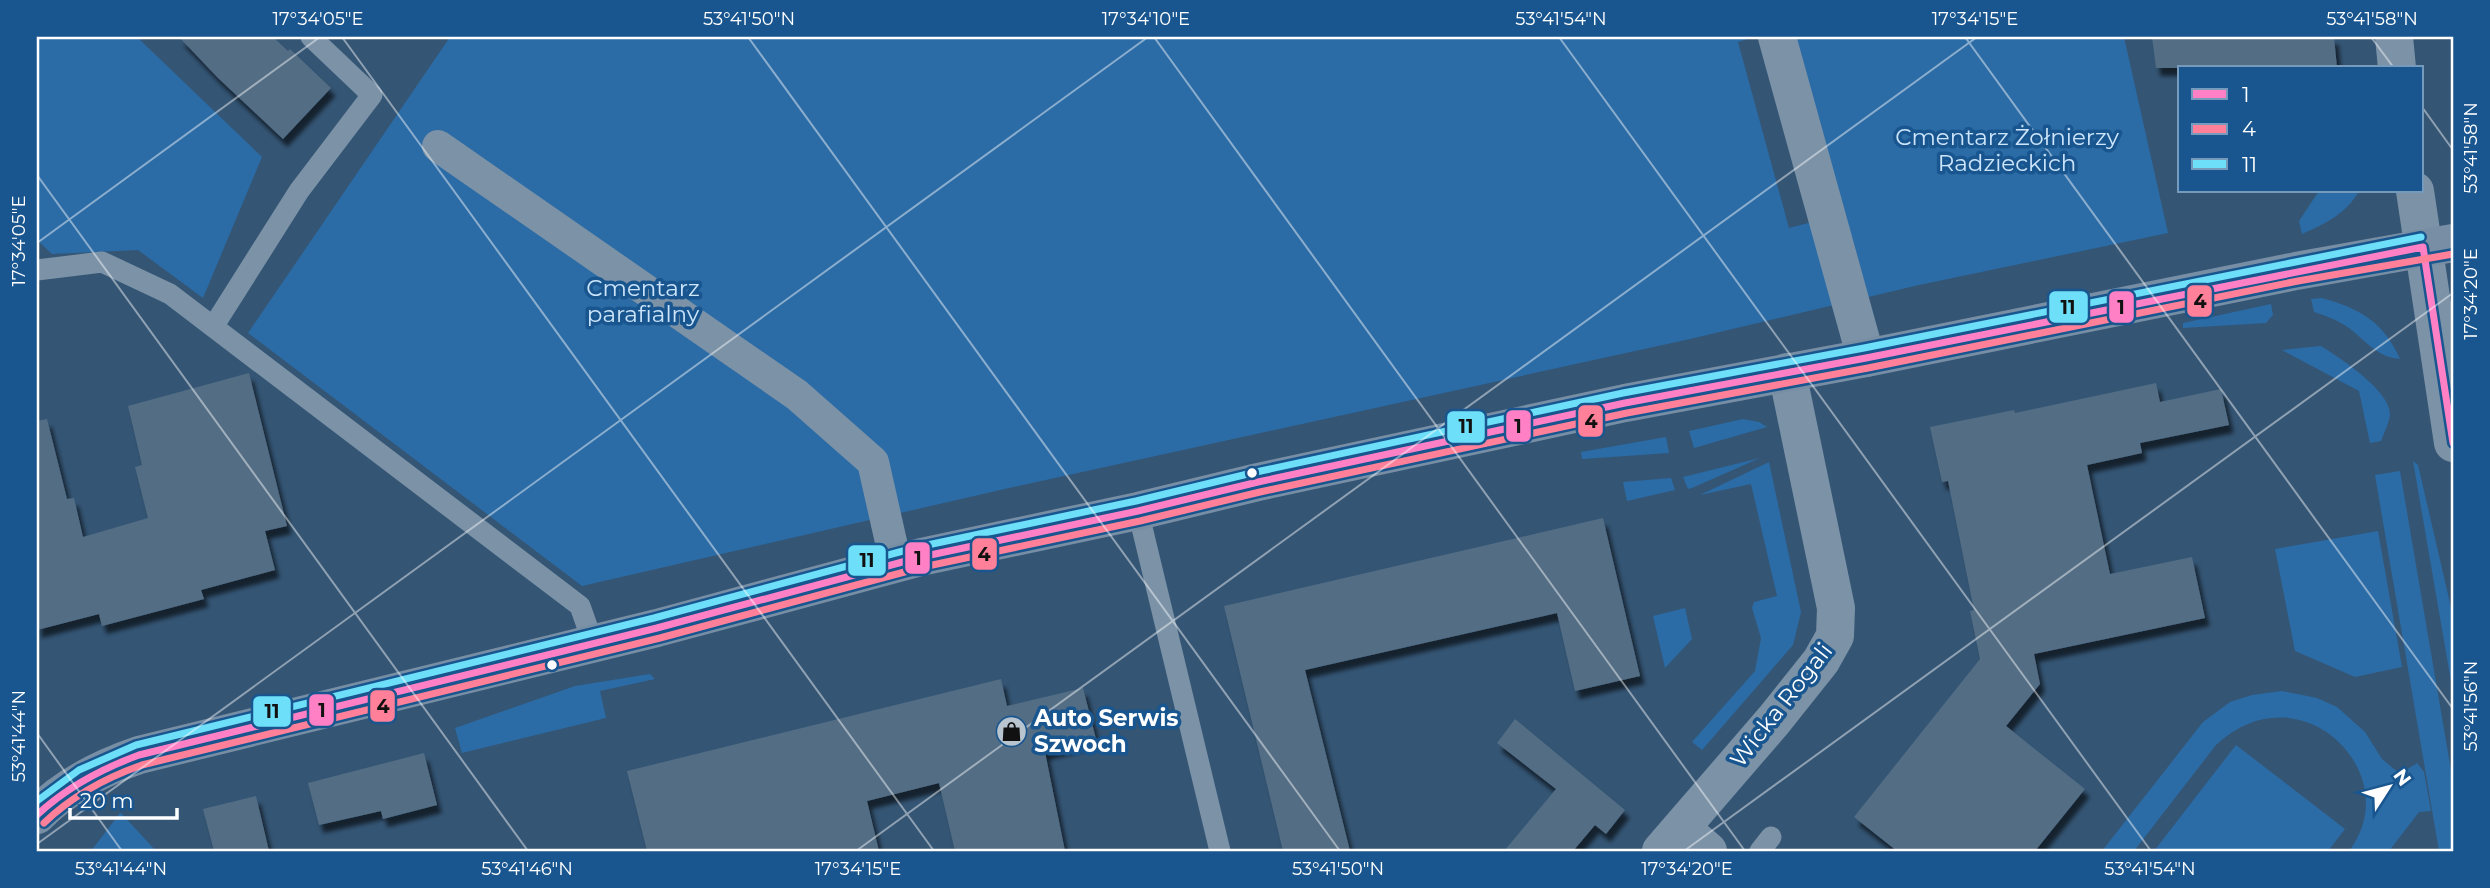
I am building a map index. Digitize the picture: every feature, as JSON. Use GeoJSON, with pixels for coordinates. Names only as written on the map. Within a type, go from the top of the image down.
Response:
{"type":"FeatureCollection","features":[{"type":"Feature","properties":{"kind":"main road"},"geometry":{"type":"LineString","coordinates":[[40,804],[94,774],[139,755],[657,628],[896,564],[1625,402],[1866,358],[2438,245]]}},
{"type":"Feature","properties":{"kind":"street"},"geometry":{"type":"LineString","coordinates":[[1777,37],[1866,358]]}},
{"type":"Feature","properties":{"kind":"street"},"geometry":{"type":"LineString","coordinates":[[2394,37],[2397,66]]}},
{"type":"Feature","properties":{"kind":"street"},"geometry":{"type":"LineString","coordinates":[[438,146],[797,395],[873,462],[896,564]]}},
{"type":"Feature","properties":{"kind":"street"},"geometry":{"type":"LineString","coordinates":[[2415,192],[2438,245],[2453,443]]}},
{"type":"Feature","properties":{"kind":"street","name":"Wicka Rogali"},"geometry":{"type":"LineString","coordinates":[[1683,844],[1804,683],[1835,636],[1836,608],[1787,372]]}},
{"type":"Feature","properties":{"kind":"lane"},"geometry":{"type":"LineString","coordinates":[[213,327],[299,191],[372,95],[311,37]]}},
{"type":"Feature","properties":{"kind":"lane"},"geometry":{"type":"LineString","coordinates":[[37,270],[102,262],[170,294],[580,606],[593,643]]}},
{"type":"Feature","properties":{"kind":"lane"},"geometry":{"type":"LineString","coordinates":[[1138,511],[1220,851]]}},
{"type":"Feature","properties":{"kind":"green space"},"geometry":{"type":"Polygon","coordinates":[[[37,37],[137,37],[262,157],[203,298],[138,250],[52,254],[37,240],[37,37]]]}},
{"type":"Feature","properties":{"kind":"green space","name":"Cmentarz parafialny"},"geometry":{"type":"Polygon","coordinates":[[[450,37],[1754,37],[1738,42],[1789,228],[1816,221],[1766,37],[2124,37],[2168,233],[1919,285],[1690,339],[1009,488],[582,586],[248,333],[450,37]]]}},
{"type":"Feature","properties":{"kind":"green space"},"geometry":{"type":"Polygon","coordinates":[[[2318,192],[2358,192],[2341,212],[2302,234],[2299,221],[2318,192]]]}},
{"type":"Feature","properties":{"kind":"green space"},"geometry":{"type":"Polygon","coordinates":[[[2322,298],[2369,318],[2386,335],[2400,359],[2378,352],[2345,325],[2314,312],[2311,299],[2322,298]]]}},
{"type":"Feature","properties":{"kind":"green space"},"geometry":{"type":"Polygon","coordinates":[[[2271,304],[2273,315],[2266,323],[2183,328],[2183,323],[2271,304]]]}},
{"type":"Feature","properties":{"kind":"green space"},"geometry":{"type":"Polygon","coordinates":[[[2321,346],[2363,376],[2382,396],[2390,415],[2381,441],[2370,443],[2359,391],[2282,350],[2321,346]]]}},
{"type":"Feature","properties":{"kind":"green space"},"geometry":{"type":"Polygon","coordinates":[[[1743,419],[1759,422],[1767,427],[1694,448],[1689,431],[1743,419]]]}},
{"type":"Feature","properties":{"kind":"green space"},"geometry":{"type":"Polygon","coordinates":[[[1666,437],[1669,453],[1582,459],[1581,452],[1666,437]]]}},
{"type":"Feature","properties":{"kind":"green space"},"geometry":{"type":"Polygon","coordinates":[[[1760,458],[1688,489],[1683,477],[1760,458]]]}},
{"type":"Feature","properties":{"kind":"green space"},"geometry":{"type":"Polygon","coordinates":[[[2413,461],[2418,465],[2453,616],[2453,693],[2413,461]]]}},
{"type":"Feature","properties":{"kind":"green space"},"geometry":{"type":"Polygon","coordinates":[[[1769,462],[1801,612],[1793,645],[1702,750],[1692,742],[1755,671],[1761,638],[1752,608],[1754,602],[1777,596],[1751,484],[1700,495],[1769,462]]]}},
{"type":"Feature","properties":{"kind":"green space"},"geometry":{"type":"Polygon","coordinates":[[[2400,471],[2453,782],[2453,851],[2439,851],[2375,475],[2400,471]]]}},
{"type":"Feature","properties":{"kind":"green space"},"geometry":{"type":"Polygon","coordinates":[[[1671,478],[1675,490],[1627,501],[1623,482],[1671,478]]]}},
{"type":"Feature","properties":{"kind":"green space"},"geometry":{"type":"Polygon","coordinates":[[[2378,531],[2402,667],[2355,677],[2295,651],[2275,549],[2378,531]]]}},
{"type":"Feature","properties":{"kind":"green space"},"geometry":{"type":"Polygon","coordinates":[[[1685,608],[1692,639],[1665,668],[1653,616],[1685,608]]]}},
{"type":"Feature","properties":{"kind":"green space"},"geometry":{"type":"Polygon","coordinates":[[[650,674],[655,679],[600,691],[606,718],[462,753],[455,728],[575,686],[650,674]]]}},
{"type":"Feature","properties":{"kind":"green space"},"geometry":{"type":"Polygon","coordinates":[[[2282,691],[2317,698],[2337,707],[2365,732],[2382,759],[2400,774],[2417,763],[2424,772],[2431,811],[2419,812],[2389,851],[2349,851],[2364,821],[2365,791],[2355,763],[2336,740],[2311,724],[2281,717],[2248,724],[2216,745],[2134,851],[2102,851],[2203,722],[2230,702],[2252,695],[2282,691]]]}},
{"type":"Feature","properties":{"kind":"green space"},"geometry":{"type":"Polygon","coordinates":[[[2236,745],[2345,829],[2328,851],[2154,851],[2236,745]]]}},
{"type":"Feature","properties":{"kind":"green space"},"geometry":{"type":"Polygon","coordinates":[[[121,813],[156,851],[91,851],[121,813]]]}},
{"type":"Feature","properties":{"kind":"building"},"geometry":{"type":"Polygon","coordinates":[[[179,37],[273,37],[288,51],[290,49],[331,88],[283,139],[179,37]]]}},
{"type":"Feature","properties":{"kind":"building"},"geometry":{"type":"Polygon","coordinates":[[[2152,37],[2334,37],[2337,66],[2178,66],[2156,68],[2152,37]]]}},
{"type":"Feature","properties":{"kind":"building"},"geometry":{"type":"Polygon","coordinates":[[[249,373],[287,526],[265,531],[275,570],[201,590],[204,599],[102,626],[99,614],[37,630],[37,421],[47,419],[67,499],[74,498],[83,537],[148,518],[135,467],[142,465],[128,406],[249,373]]]}},
{"type":"Feature","properties":{"kind":"building"},"geometry":{"type":"Polygon","coordinates":[[[2156,383],[2160,402],[2221,389],[2229,425],[2140,443],[2142,453],[2087,465],[2110,574],[2192,557],[2205,618],[2034,654],[2040,684],[2006,726],[2085,789],[2035,851],[1897,851],[1854,817],[1980,659],[1970,611],[1974,610],[1948,481],[1942,482],[1930,427],[2014,410],[2015,413],[2156,383]]]}},
{"type":"Feature","properties":{"kind":"building"},"geometry":{"type":"Polygon","coordinates":[[[1603,518],[1640,676],[1575,691],[1557,613],[1305,670],[1350,851],[1283,851],[1224,606],[1603,518]]]}},
{"type":"Feature","properties":{"kind":"building"},"geometry":{"type":"Polygon","coordinates":[[[1001,679],[1007,706],[1083,688],[1096,739],[1045,752],[1065,851],[955,851],[939,783],[867,801],[879,851],[647,851],[627,771],[1001,679]]]}},
{"type":"Feature","properties":{"kind":"building"},"geometry":{"type":"Polygon","coordinates":[[[1515,719],[1625,810],[1606,834],[1595,825],[1573,851],[1504,851],[1556,789],[1497,743],[1515,719]]]}},
{"type":"Feature","properties":{"kind":"building"},"geometry":{"type":"Polygon","coordinates":[[[424,753],[437,805],[383,819],[381,811],[319,825],[308,783],[424,753]]]}},
{"type":"Feature","properties":{"kind":"building"},"geometry":{"type":"Polygon","coordinates":[[[256,796],[269,851],[214,851],[203,809],[256,796]]]}},
{"type":"Feature","properties":{"kind":"transit line","name":"11"},"geometry":{"type":"LineString","coordinates":[[37,801],[79,770],[136,745],[654,618],[918,547],[1623,393],[2421,237]]}},
{"type":"Feature","properties":{"kind":"transit line","name":"1"},"geometry":{"type":"LineString","coordinates":[[2423,247],[2453,443]]}},
{"type":"Feature","properties":{"kind":"transit line","name":"1"},"geometry":{"type":"LineString","coordinates":[[37,815],[85,780],[139,755],[657,628],[921,557],[1625,403],[2423,247]]}},
{"type":"Feature","properties":{"kind":"transit line","name":"4"},"geometry":{"type":"LineString","coordinates":[[44,823],[90,788],[142,765],[660,638],[923,567],[1627,413],[1868,368],[2298,281],[2453,254]]}},
{"type":"Feature","properties":{"kind":"place","name":"Auto Serwis Szwoch"},"geometry":{"type":"Point","coordinates":[1011,731]}},
{"type":"Feature","properties":{"kind":"park label","name":"Cmentarz Żołnierzy Radzieckich"},"geometry":{"type":"Point","coordinates":[2007,150]}}]}
